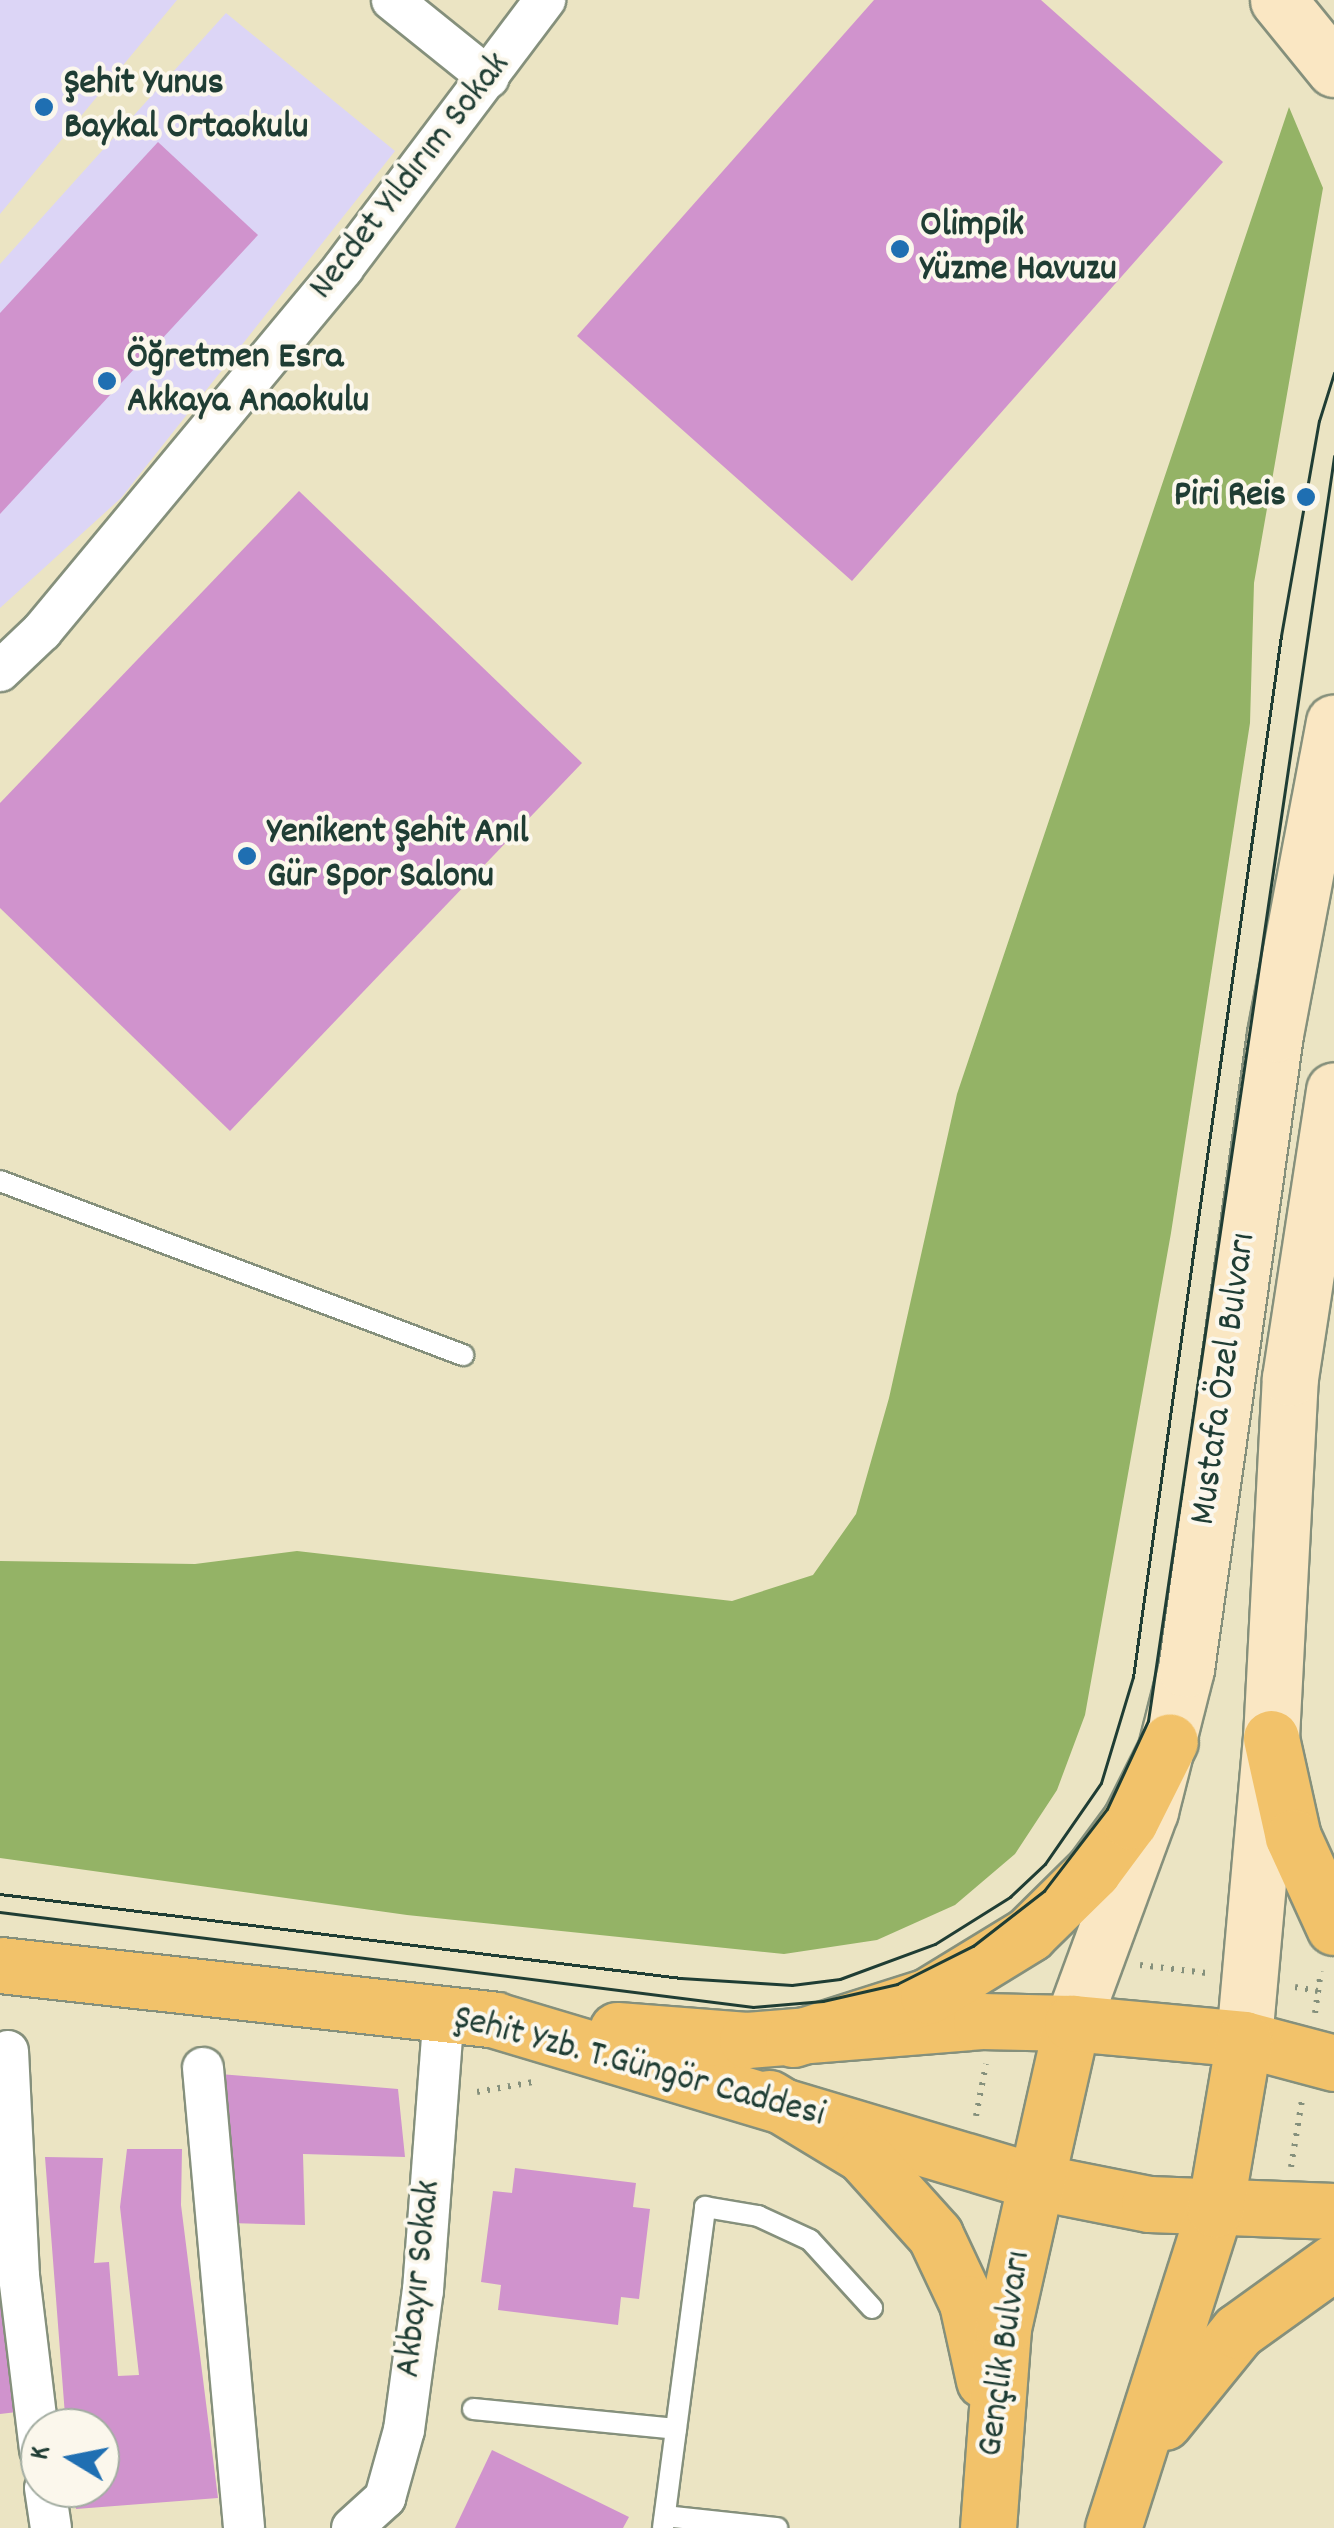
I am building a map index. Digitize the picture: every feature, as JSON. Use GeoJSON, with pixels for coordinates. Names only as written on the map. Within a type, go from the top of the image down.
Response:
{"type":"FeatureCollection","features":[{"type":"Feature","properties":{"kind":"main road"},"geometry":{"type":"LineString","coordinates":[[1278,0],[1334,69]]}},
{"type":"Feature","properties":{"kind":"main road","name":"Mustafa Özel Bulvarı"},"geometry":{"type":"LineString","coordinates":[[1072,2023],[1170,1741],[1186,1669],[1275,1034],[1334,722]]}},
{"type":"Feature","properties":{"kind":"main road"},"geometry":{"type":"LineString","coordinates":[[1113,2528],[1214,2208],[1244,2039],[1271,1738],[1290,1378],[1334,1090]]}},
{"type":"Feature","properties":{"kind":"main road"},"geometry":{"type":"LineString","coordinates":[[1271,1738],[1292,1837],[1328,1943]]}},
{"type":"Feature","properties":{"kind":"main road"},"geometry":{"type":"LineString","coordinates":[[793,2039],[928,1996],[1029,1934],[1112,1846],[1170,1741]]}},
{"type":"Feature","properties":{"kind":"main road"},"geometry":{"type":"LineString","coordinates":[[0,1942],[124,1981]]}},
{"type":"Feature","properties":{"kind":"main road","name":"Şehit Yzb. T.Güngör Caddesi"},"geometry":{"type":"LineString","coordinates":[[0,1965],[469,2017],[769,2098],[1032,2181],[1214,2208],[1311,2199]]}},
{"type":"Feature","properties":{"kind":"main road"},"geometry":{"type":"LineString","coordinates":[[469,2017],[793,2039],[981,2021],[1072,2023],[1244,2039],[1317,2058]]}},
{"type":"Feature","properties":{"kind":"main road","name":"Gençlik Bulvarı"},"geometry":{"type":"LineString","coordinates":[[988,2528],[990,2434],[1032,2181],[1072,2023]]}},
{"type":"Feature","properties":{"kind":"main road"},"geometry":{"type":"LineString","coordinates":[[769,2098],[863,2155],[935,2236],[980,2346],[990,2434]]}},
{"type":"Feature","properties":{"kind":"main road"},"geometry":{"type":"LineString","coordinates":[[1113,2528],[1140,2464],[1199,2371],[1288,2290],[1334,2262]]}},
{"type":"Feature","properties":{"kind":"street"},"geometry":{"type":"LineString","coordinates":[[392,0],[489,78]]}},
{"type":"Feature","properties":{"kind":"street","name":"Necdet Yıldırım Sokak"},"geometry":{"type":"LineString","coordinates":[[0,671],[42,631],[343,268],[545,0]]}},
{"type":"Feature","properties":{"kind":"street","name":"Akbayır Sokak"},"geometry":{"type":"LineString","coordinates":[[352,2528],[386,2498],[404,2430],[469,2017]]}},
{"type":"Feature","properties":{"kind":"street"},"geometry":{"type":"LineString","coordinates":[[8,2051],[20,2276],[35,2408]]}},
{"type":"Feature","properties":{"kind":"street"},"geometry":{"type":"LineString","coordinates":[[203,2068],[244,2528]]}},
{"type":"Feature","properties":{"kind":"lane"},"geometry":{"type":"LineString","coordinates":[[0,1180],[463,1354]]}},
{"type":"Feature","properties":{"kind":"lane"},"geometry":{"type":"LineString","coordinates":[[777,2528],[664,2522],[705,2207],[758,2216],[810,2240],[872,2308]]}},
{"type":"Feature","properties":{"kind":"lane"},"geometry":{"type":"LineString","coordinates":[[474,2409],[676,2430]]}},
{"type":"Feature","properties":{"kind":"path"},"geometry":{"type":"LineString","coordinates":[[1311,2199],[1317,2058],[1328,1943]]}},
{"type":"Feature","properties":{"kind":"path"},"geometry":{"type":"LineString","coordinates":[[1133,1964],[1210,1974]]}},
{"type":"Feature","properties":{"kind":"path"},"geometry":{"type":"LineString","coordinates":[[971,2137],[990,2048]]}},
{"type":"Feature","properties":{"kind":"shaded area","name":"Şehit Yunus Baykal Ortaokulu"},"geometry":{"type":"Polygon","coordinates":[[[0,0],[177,0],[0,214],[0,0]]]}},
{"type":"Feature","properties":{"kind":"shaded area","name":"Öğretmen Esra Akkaya Anaokulu"},"geometry":{"type":"Polygon","coordinates":[[[226,13],[395,151],[121,498],[0,608],[0,264],[226,13]]]}},
{"type":"Feature","properties":{"kind":"green space"},"geometry":{"type":"Polygon","coordinates":[[[1289,107],[1323,188],[1254,583],[1250,723],[1171,1233],[1085,1715],[1057,1790],[1015,1854],[955,1905],[877,1940],[784,1954],[407,1915],[0,1858],[0,1561],[195,1564],[297,1551],[732,1601],[813,1575],[856,1514],[889,1398],[957,1094],[1289,107]]]}},
{"type":"Feature","properties":{"kind":"building","name":"Olimpik Yüzme Havuzu"},"geometry":{"type":"Polygon","coordinates":[[[874,0],[1041,0],[1223,162],[852,581],[577,336],[874,0]]]}},
{"type":"Feature","properties":{"kind":"building"},"geometry":{"type":"Polygon","coordinates":[[[158,142],[258,235],[0,514],[0,313],[158,142]]]}},
{"type":"Feature","properties":{"kind":"building","name":"Yenikent Şehit Anıl Gür Spor Salonu"},"geometry":{"type":"Polygon","coordinates":[[[299,491],[582,763],[230,1131],[0,908],[0,803],[299,491]]]}},
{"type":"Feature","properties":{"kind":"building"},"geometry":{"type":"Polygon","coordinates":[[[220,2074],[398,2089],[405,2157],[303,2154],[305,2225],[229,2223],[220,2074]]]}},
{"type":"Feature","properties":{"kind":"building"},"geometry":{"type":"Polygon","coordinates":[[[127,2149],[182,2149],[181,2205],[218,2498],[120,2506],[120,2408],[64,2408],[45,2157],[103,2158],[94,2263],[109,2262],[118,2376],[139,2375],[120,2207],[127,2149]]]}},
{"type":"Feature","properties":{"kind":"building"},"geometry":{"type":"Polygon","coordinates":[[[515,2168],[636,2183],[633,2207],[650,2209],[639,2299],[621,2297],[618,2325],[498,2310],[501,2285],[481,2282],[493,2191],[512,2193],[515,2168]]]}},
{"type":"Feature","properties":{"kind":"building"},"geometry":{"type":"Polygon","coordinates":[[[0,2277],[17,2412],[0,2414],[0,2277]]]}},
{"type":"Feature","properties":{"kind":"building"},"geometry":{"type":"Polygon","coordinates":[[[492,2450],[629,2517],[623,2528],[455,2528],[492,2450]]]}},
{"type":"Feature","properties":{"kind":"tram line"},"geometry":{"type":"LineString","coordinates":[[0,1894],[681,1978],[792,1985],[840,1979],[935,1944],[1010,1897],[1045,1864],[1101,1783],[1133,1677],[1281,636],[1319,421],[1334,373]]}},
{"type":"Feature","properties":{"kind":"tram line"},"geometry":{"type":"LineString","coordinates":[[0,1912],[753,2007],[823,2001],[897,1984],[973,1946],[1044,1891],[1107,1809],[1148,1721],[1334,457]]}},
{"type":"Feature","properties":{"kind":"place","name":"Şehit Yunus Baykal Ortaokulu"},"geometry":{"type":"Point","coordinates":[44,107]}},
{"type":"Feature","properties":{"kind":"place","name":"Olimpik Yüzme Havuzu"},"geometry":{"type":"Point","coordinates":[900,249]}},
{"type":"Feature","properties":{"kind":"place","name":"Öğretmen Esra Akkaya Anaokulu"},"geometry":{"type":"Point","coordinates":[107,381]}},
{"type":"Feature","properties":{"kind":"place","name":"Piri Reis"},"geometry":{"type":"Point","coordinates":[1306,497]}},
{"type":"Feature","properties":{"kind":"place","name":"Yenikent Şehit Anıl Gür Spor Salonu"},"geometry":{"type":"Point","coordinates":[247,856]}}]}
